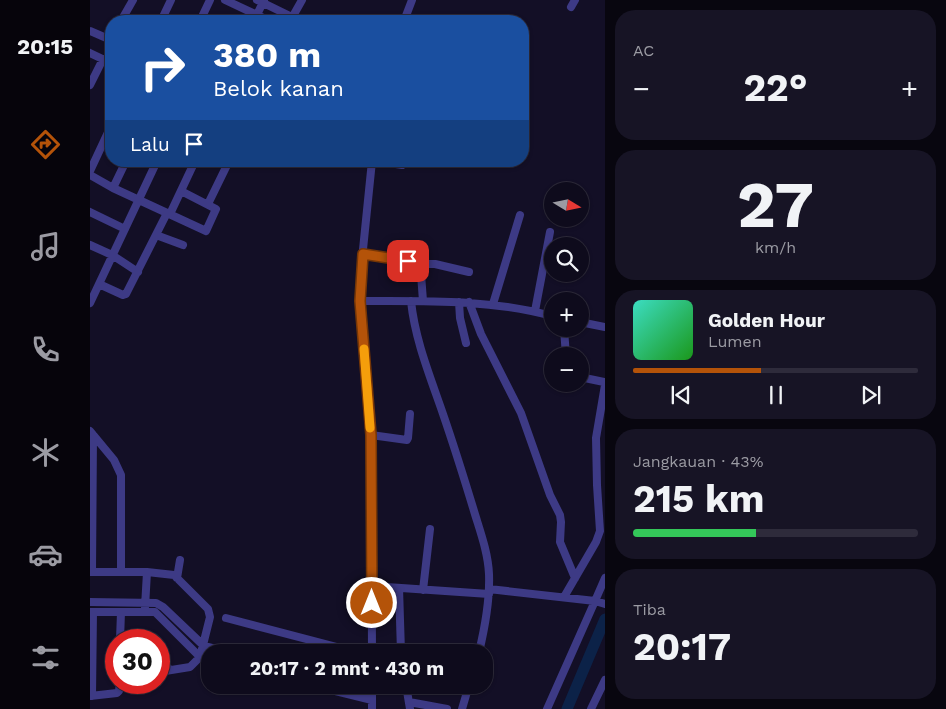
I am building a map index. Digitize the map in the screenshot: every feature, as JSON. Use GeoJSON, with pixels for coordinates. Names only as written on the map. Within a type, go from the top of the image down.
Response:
{"type":"FeatureCollection","features":[{"type":"Feature","properties":{"kind":"street"},"geometry":{"type":"LineString","coordinates":[[124,15],[133,0]]}},
{"type":"Feature","properties":{"kind":"street"},"geometry":{"type":"LineString","coordinates":[[164,15],[171,0]]}},
{"type":"Feature","properties":{"kind":"street"},"geometry":{"type":"LineString","coordinates":[[203,15],[210,0]]}},
{"type":"Feature","properties":{"kind":"street"},"geometry":{"type":"LineString","coordinates":[[225,0],[288,15]]}},
{"type":"Feature","properties":{"kind":"street"},"geometry":{"type":"LineString","coordinates":[[293,15],[302,0]]}},
{"type":"Feature","properties":{"kind":"street"},"geometry":{"type":"LineString","coordinates":[[406,15],[412,0]]}},
{"type":"Feature","properties":{"kind":"street"},"geometry":{"type":"LineString","coordinates":[[90,30],[105,37]]}},
{"type":"Feature","properties":{"kind":"street"},"geometry":{"type":"LineString","coordinates":[[90,53],[103,59],[90,85]]}},
{"type":"Feature","properties":{"kind":"street"},"geometry":{"type":"LineString","coordinates":[[105,139],[90,173],[114,188],[206,231],[216,210],[214,207],[181,191]]}},
{"type":"Feature","properties":{"kind":"street"},"geometry":{"type":"LineString","coordinates":[[114,188],[123,167]]}},
{"type":"Feature","properties":{"kind":"street"},"geometry":{"type":"LineString","coordinates":[[90,303],[154,167]]}},
{"type":"Feature","properties":{"kind":"street"},"geometry":{"type":"LineString","coordinates":[[99,284],[122,295],[126,294],[192,167]]}},
{"type":"Feature","properties":{"kind":"street"},"geometry":{"type":"LineString","coordinates":[[208,204],[226,167]]}},
{"type":"Feature","properties":{"kind":"street"},"geometry":{"type":"LineString","coordinates":[[371,167],[360,301],[371,435],[372,644]]}},
{"type":"Feature","properties":{"kind":"street"},"geometry":{"type":"LineString","coordinates":[[90,212],[125,229]]}},
{"type":"Feature","properties":{"kind":"street"},"geometry":{"type":"LineString","coordinates":[[494,304],[520,215]]}},
{"type":"Feature","properties":{"kind":"street"},"geometry":{"type":"LineString","coordinates":[[535,311],[550,232]]}},
{"type":"Feature","properties":{"kind":"street"},"geometry":{"type":"LineString","coordinates":[[156,235],[183,245]]}},
{"type":"Feature","properties":{"kind":"street"},"geometry":{"type":"LineString","coordinates":[[90,245],[112,255],[138,272]]}},
{"type":"Feature","properties":{"kind":"street"},"geometry":{"type":"LineString","coordinates":[[363,254],[408,261],[412,264],[435,264],[470,272]]}},
{"type":"Feature","properties":{"kind":"street"},"geometry":{"type":"LineString","coordinates":[[421,274],[423,301]]}},
{"type":"Feature","properties":{"kind":"street"},"geometry":{"type":"LineString","coordinates":[[360,301],[469,302],[494,304],[544,314]]}},
{"type":"Feature","properties":{"kind":"street"},"geometry":{"type":"LineString","coordinates":[[411,301],[420,349],[459,458],[487,557],[489,592],[481,644]]}},
{"type":"Feature","properties":{"kind":"street"},"geometry":{"type":"LineString","coordinates":[[460,302],[460,318],[466,343]]}},
{"type":"Feature","properties":{"kind":"street"},"geometry":{"type":"LineString","coordinates":[[469,302],[481,334],[521,413],[550,495],[560,515],[560,542],[575,578]]}},
{"type":"Feature","properties":{"kind":"street"},"geometry":{"type":"LineString","coordinates":[[589,324],[605,327]]}},
{"type":"Feature","properties":{"kind":"street"},"geometry":{"type":"LineString","coordinates":[[564,597],[596,542],[600,531],[596,438],[605,384],[600,380],[589,378]]}},
{"type":"Feature","properties":{"kind":"street"},"geometry":{"type":"LineString","coordinates":[[371,435],[407,440],[410,414]]}},
{"type":"Feature","properties":{"kind":"street"},"geometry":{"type":"LineString","coordinates":[[91,433],[114,460],[121,476],[121,572]]}},
{"type":"Feature","properties":{"kind":"street"},"geometry":{"type":"LineString","coordinates":[[91,433],[91,572],[168,573],[177,578],[210,613],[210,644]]}},
{"type":"Feature","properties":{"kind":"street"},"geometry":{"type":"LineString","coordinates":[[423,590],[430,529]]}},
{"type":"Feature","properties":{"kind":"street"},"geometry":{"type":"LineString","coordinates":[[177,578],[180,560]]}},
{"type":"Feature","properties":{"kind":"street"},"geometry":{"type":"LineString","coordinates":[[145,611],[147,572]]}},
{"type":"Feature","properties":{"kind":"street"},"geometry":{"type":"LineString","coordinates":[[548,709],[599,602],[605,578]]}},
{"type":"Feature","properties":{"kind":"street"},"geometry":{"type":"LineString","coordinates":[[372,584],[423,590],[564,597],[599,602]]}},
{"type":"Feature","properties":{"kind":"street"},"geometry":{"type":"LineString","coordinates":[[399,588],[401,644]]}},
{"type":"Feature","properties":{"kind":"street"},"geometry":{"type":"LineString","coordinates":[[90,602],[156,603],[205,644]]}},
{"type":"Feature","properties":{"kind":"street"},"geometry":{"type":"LineString","coordinates":[[108,694],[91,696],[92,612],[152,612],[159,615],[201,655]]}},
{"type":"Feature","properties":{"kind":"street"},"geometry":{"type":"LineString","coordinates":[[120,629],[121,612]]}},
{"type":"Feature","properties":{"kind":"street"},"geometry":{"type":"LineString","coordinates":[[226,618],[325,644]]}},
{"type":"Feature","properties":{"kind":"street"},"geometry":{"type":"LineString","coordinates":[[170,670],[190,667],[201,661]]}},
{"type":"Feature","properties":{"kind":"street"},"geometry":{"type":"LineString","coordinates":[[591,709],[605,680]]}},
{"type":"Feature","properties":{"kind":"street"},"geometry":{"type":"LineString","coordinates":[[353,694],[372,700]]}},
{"type":"Feature","properties":{"kind":"street"},"geometry":{"type":"LineString","coordinates":[[372,694],[372,709]]}},
{"type":"Feature","properties":{"kind":"street"},"geometry":{"type":"LineString","coordinates":[[462,709],[466,694]]}},
{"type":"Feature","properties":{"kind":"street"},"geometry":{"type":"LineString","coordinates":[[409,706],[447,709]]}},
{"type":"Feature","properties":{"kind":"waterway"},"geometry":{"type":"LineString","coordinates":[[567,709],[605,619]]}},
{"type":"Feature","properties":{"kind":"slow traffic"},"geometry":{"type":"LineString","coordinates":[[364,349],[370,428]]}},
{"type":"Feature","properties":{"kind":"route"},"geometry":{"type":"LineString","coordinates":[[372,603],[371,435],[360,301],[361,269],[363,254],[408,261]]}}]}
